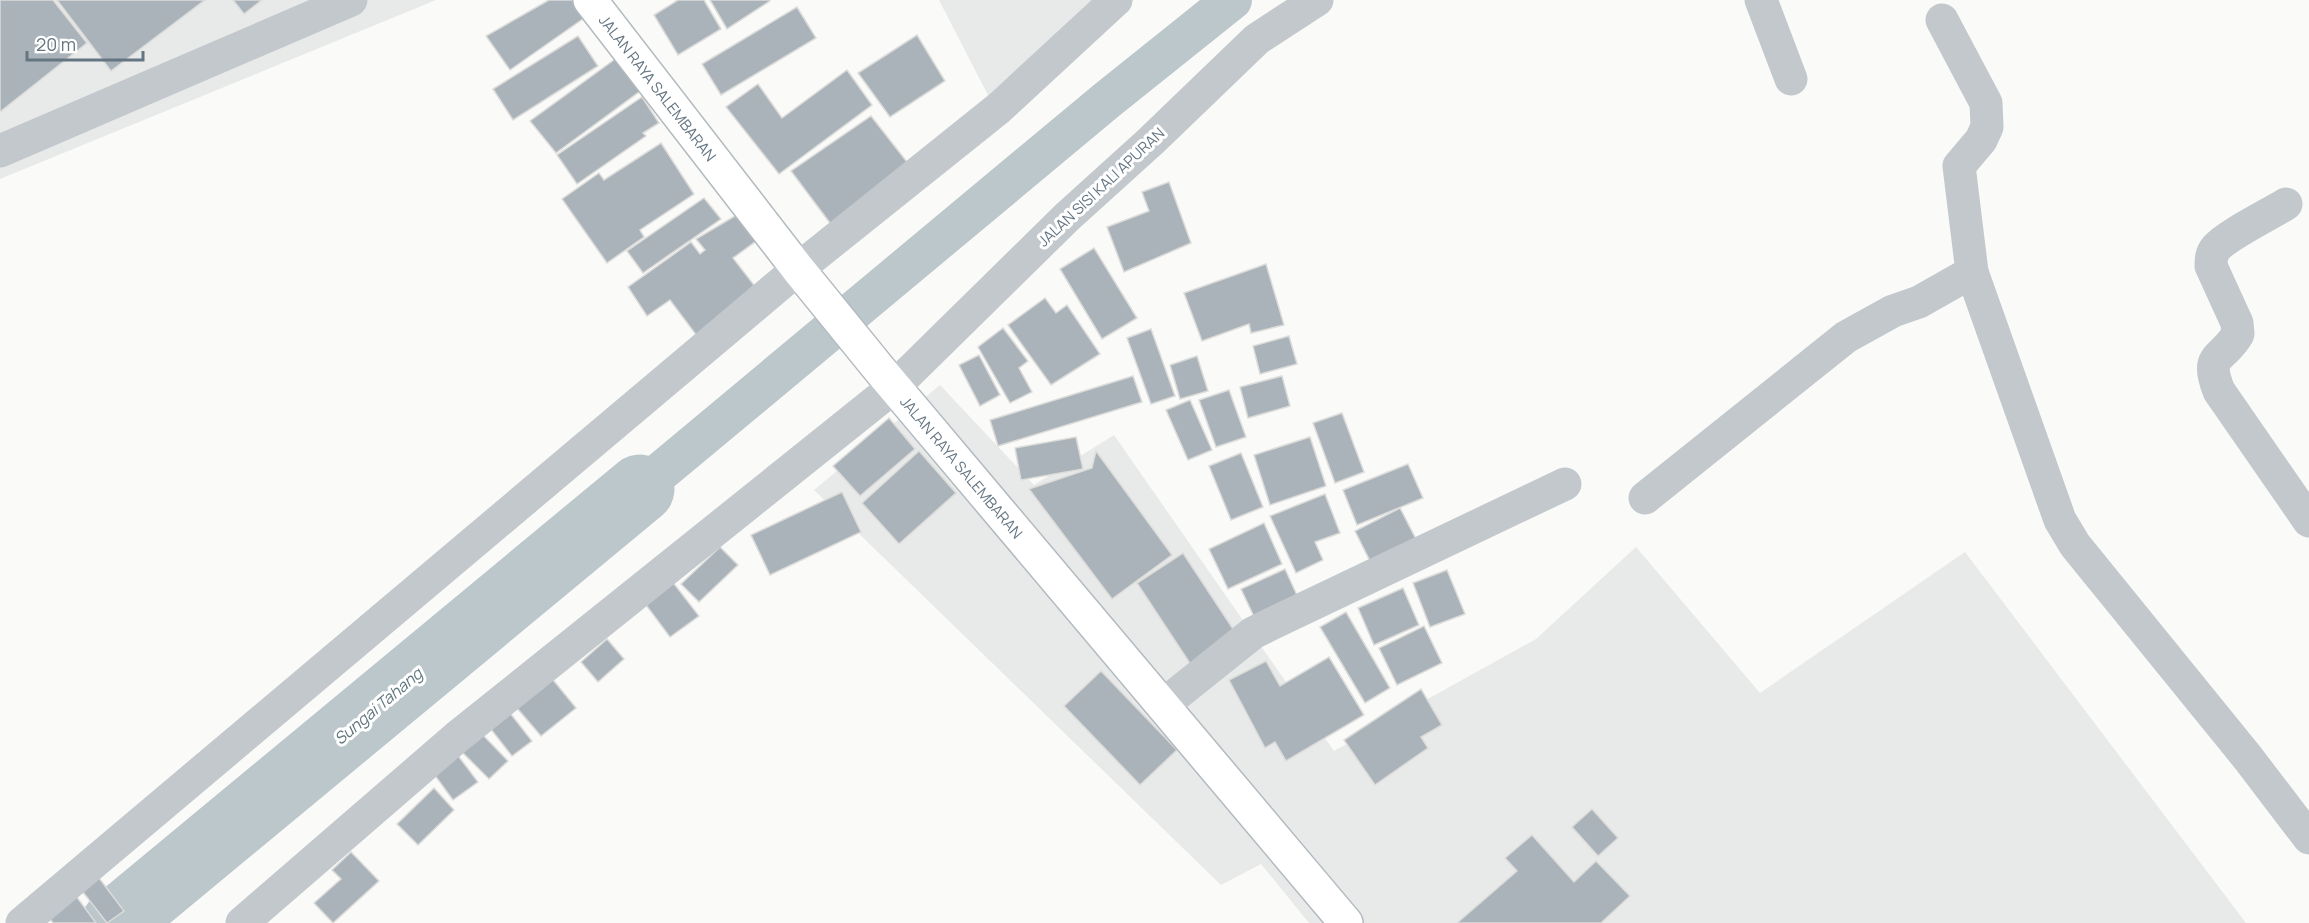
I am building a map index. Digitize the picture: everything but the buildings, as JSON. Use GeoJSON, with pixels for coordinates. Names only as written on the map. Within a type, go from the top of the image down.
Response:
{"type":"FeatureCollection","features":[{"type":"Feature","properties":{"kind":"main road","name":"JALAN RAYA SALEMBARAN"},"geometry":{"type":"LineString","coordinates":[[590,0],[887,379],[1346,923]]}},
{"type":"Feature","properties":{"kind":"street"},"geometry":{"type":"LineString","coordinates":[[0,151],[351,0]]}},
{"type":"Feature","properties":{"kind":"street"},"geometry":{"type":"LineString","coordinates":[[22,923],[807,279],[1116,0]]}},
{"type":"Feature","properties":{"kind":"street","name":"JALAN SISI KALI APURAN"},"geometry":{"type":"LineString","coordinates":[[242,923],[457,737],[887,379],[1151,141],[1257,39],[1317,0]]}},
{"type":"Feature","properties":{"kind":"street"},"geometry":{"type":"LineString","coordinates":[[1761,0],[1791,79]]}},
{"type":"Feature","properties":{"kind":"street"},"geometry":{"type":"LineString","coordinates":[[1942,20],[1986,104],[1987,127],[1981,140],[1959,166],[1972,272],[2060,520],[2075,545],[2248,758],[2309,838]]}},
{"type":"Feature","properties":{"kind":"street"},"geometry":{"type":"LineString","coordinates":[[2286,204],[2215,248],[2211,257],[2211,266],[2237,323],[2238,334],[2233,343],[2214,360],[2212,368],[2219,391],[2309,522]]}},
{"type":"Feature","properties":{"kind":"street"},"geometry":{"type":"LineString","coordinates":[[1645,498],[1846,337],[1893,311],[1919,302],[1972,272]]}},
{"type":"Feature","properties":{"kind":"street"},"geometry":{"type":"LineString","coordinates":[[1163,705],[1253,633],[1565,484]]}},
{"type":"Feature","properties":{"kind":"shaded area"},"geometry":{"type":"Polygon","coordinates":[[[0,0],[436,0],[0,179],[0,0]]]}},
{"type":"Feature","properties":{"kind":"shaded area"},"geometry":{"type":"Polygon","coordinates":[[[939,0],[1134,0],[991,101],[939,0]]]}},
{"type":"Feature","properties":{"kind":"shaded area"},"geometry":{"type":"Polygon","coordinates":[[[940,385],[1034,485],[1114,435],[1334,751],[1536,639],[1636,547],[1760,693],[1965,552],[2246,923],[1309,923],[1261,864],[1221,885],[814,490],[940,385]]]}},
{"type":"Feature","properties":{"kind":"waterway"},"geometry":{"type":"LineString","coordinates":[[640,489],[1107,100],[1232,0]]}},
{"type":"Feature","properties":{"kind":"waterway","name":"Sungai Tahang"},"geometry":{"type":"LineString","coordinates":[[116,923],[640,489]]}}]}
